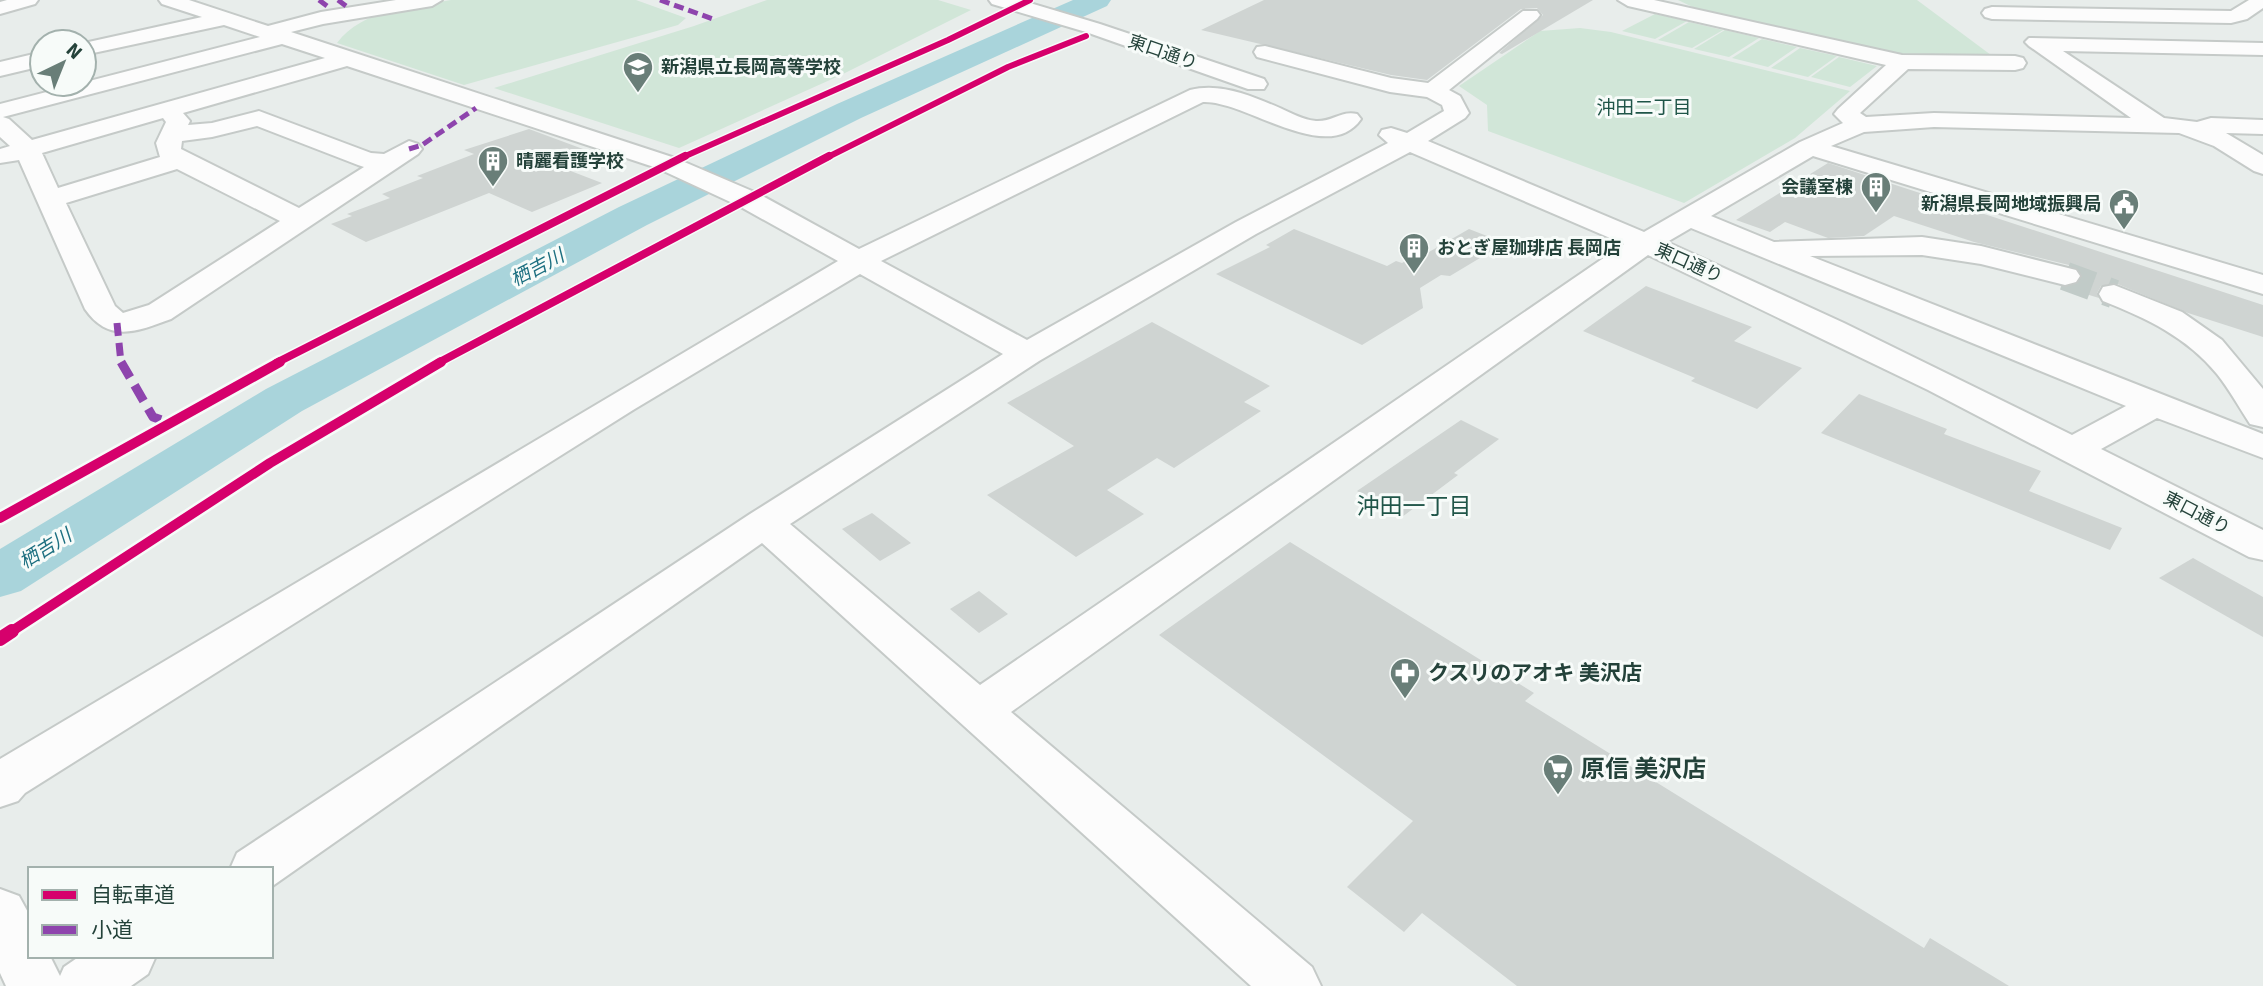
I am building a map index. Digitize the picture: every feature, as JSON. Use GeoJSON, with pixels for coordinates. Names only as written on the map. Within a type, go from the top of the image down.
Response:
{"type":"FeatureCollection","features":[{"type":"Feature","properties":{"kind":"street"},"geometry":{"type":"LineString","coordinates":[[0,8],[28,0]]}},
{"type":"Feature","properties":{"kind":"street"},"geometry":{"type":"LineString","coordinates":[[169,0],[670,165],[743,198],[1027,354]]}},
{"type":"Feature","properties":{"kind":"street"},"geometry":{"type":"LineString","coordinates":[[297,0],[320,18]]}},
{"type":"Feature","properties":{"kind":"street"},"geometry":{"type":"LineString","coordinates":[[0,111],[276,35],[320,18],[432,0]]}},
{"type":"Feature","properties":{"kind":"street"},"geometry":{"type":"LineString","coordinates":[[999,0],[1030,2]]}},
{"type":"Feature","properties":{"kind":"street"},"geometry":{"type":"LineString","coordinates":[[1628,0],[1659,4],[1902,62],[2015,63]]}},
{"type":"Feature","properties":{"kind":"street"},"geometry":{"type":"LineString","coordinates":[[2063,0],[2087,15]]}},
{"type":"Feature","properties":{"kind":"street"},"geometry":{"type":"LineString","coordinates":[[1982,6],[2087,15],[2231,17],[2240,15],[2259,1]]}},
{"type":"Feature","properties":{"kind":"street","name":"東口通り"},"geometry":{"type":"LineString","coordinates":[[1030,2],[1344,109],[1667,231],[1870,347],[2263,524]]}},
{"type":"Feature","properties":{"kind":"street"},"geometry":{"type":"LineString","coordinates":[[1982,6],[2158,125]]}},
{"type":"Feature","properties":{"kind":"street"},"geometry":{"type":"LineString","coordinates":[[1433,91],[1530,16]]}},
{"type":"Feature","properties":{"kind":"street"},"geometry":{"type":"LineString","coordinates":[[2231,17],[2263,31]]}},
{"type":"Feature","properties":{"kind":"street"},"geometry":{"type":"LineString","coordinates":[[98,46],[224,18]]}},
{"type":"Feature","properties":{"kind":"street"},"geometry":{"type":"LineString","coordinates":[[2039,44],[2263,49]]}},
{"type":"Feature","properties":{"kind":"street"},"geometry":{"type":"LineString","coordinates":[[259,867],[764,523],[1027,354],[1246,228],[1418,137],[1457,113],[1452,101],[1433,91],[1390,85],[1265,52]]}},
{"type":"Feature","properties":{"kind":"street"},"geometry":{"type":"LineString","coordinates":[[51,199],[173,135],[346,60]]}},
{"type":"Feature","properties":{"kind":"street"},"geometry":{"type":"LineString","coordinates":[[0,69],[28,62]]}},
{"type":"Feature","properties":{"kind":"street"},"geometry":{"type":"LineString","coordinates":[[1861,125],[1846,114],[1902,62]]}},
{"type":"Feature","properties":{"kind":"street"},"geometry":{"type":"LineString","coordinates":[[0,787],[7,779],[621,403],[859,261],[1198,95],[1226,95],[1313,128],[1331,128],[1344,109]]}},
{"type":"Feature","properties":{"kind":"street"},"geometry":{"type":"LineString","coordinates":[[0,124],[14,153],[51,199],[101,309],[108,320],[117,323],[160,312],[400,156],[367,160],[259,118],[212,130],[14,153]]}},
{"type":"Feature","properties":{"kind":"street"},"geometry":{"type":"LineString","coordinates":[[979,710],[1667,231],[1831,135],[1861,125],[1934,120],[2158,125],[2200,130],[2220,138],[2263,166]]}},
{"type":"Feature","properties":{"kind":"street"},"geometry":{"type":"LineString","coordinates":[[2200,130],[2211,125],[2263,127]]}},
{"type":"Feature","properties":{"kind":"street"},"geometry":{"type":"LineString","coordinates":[[173,135],[302,220]]}},
{"type":"Feature","properties":{"kind":"street"},"geometry":{"type":"LineString","coordinates":[[1809,147],[2263,285]]}},
{"type":"Feature","properties":{"kind":"street"},"geometry":{"type":"LineString","coordinates":[[1667,231],[1783,248],[1922,246],[1981,255],[2065,276]]}},
{"type":"Feature","properties":{"kind":"street"},"geometry":{"type":"LineString","coordinates":[[1760,244],[2009,339],[2154,405],[2263,447]]}},
{"type":"Feature","properties":{"kind":"street"},"geometry":{"type":"LineString","coordinates":[[2114,294],[2176,323],[2201,339],[2220,357],[2263,416]]}},
{"type":"Feature","properties":{"kind":"street"},"geometry":{"type":"LineString","coordinates":[[2085,443],[2154,405]]}},
{"type":"Feature","properties":{"kind":"street","name":"東口通り"},"geometry":{"type":"LineString","coordinates":[[2085,443],[2263,547]]}},
{"type":"Feature","properties":{"kind":"street"},"geometry":{"type":"LineString","coordinates":[[764,523],[1292,986]]}},
{"type":"Feature","properties":{"kind":"street"},"geometry":{"type":"LineString","coordinates":[[0,913],[34,986]]}},
{"type":"Feature","properties":{"kind":"street"},"geometry":{"type":"LineString","coordinates":[[84,986],[125,958]]}},
{"type":"Feature","properties":{"kind":"green space"},"geometry":{"type":"Polygon","coordinates":[[[451,0],[636,0],[686,18],[678,25],[464,85],[337,43],[360,23],[374,16],[451,0]]]}},
{"type":"Feature","properties":{"kind":"green space"},"geometry":{"type":"Polygon","coordinates":[[[767,0],[938,0],[971,10],[841,75],[679,148],[494,88],[694,26],[767,0]]]}},
{"type":"Feature","properties":{"kind":"green space"},"geometry":{"type":"Polygon","coordinates":[[[1678,0],[1917,0],[1995,58],[1905,57],[1699,10],[1678,0]]]}},
{"type":"Feature","properties":{"kind":"green space"},"geometry":{"type":"Polygon","coordinates":[[[1655,14],[1687,21],[1655,39],[1622,31],[1655,14]]]}},
{"type":"Feature","properties":{"kind":"green space"},"geometry":{"type":"Polygon","coordinates":[[[1689,22],[1723,30],[1692,48],[1658,40],[1689,22]]]}},
{"type":"Feature","properties":{"kind":"green space"},"geometry":{"type":"Polygon","coordinates":[[[1580,28],[1611,32],[1850,91],[1795,138],[1684,203],[1488,131],[1487,105],[1459,86],[1540,31],[1580,28]]]}},
{"type":"Feature","properties":{"kind":"green space"},"geometry":{"type":"Polygon","coordinates":[[[1725,30],[1759,38],[1729,57],[1694,49],[1725,30]]]}},
{"type":"Feature","properties":{"kind":"green space"},"geometry":{"type":"Polygon","coordinates":[[[1762,39],[1797,47],[1768,67],[1732,58],[1762,39]]]}},
{"type":"Feature","properties":{"kind":"green space"},"geometry":{"type":"Polygon","coordinates":[[[1800,48],[1837,56],[1808,77],[1771,68],[1800,48]]]}},
{"type":"Feature","properties":{"kind":"green space"},"geometry":{"type":"Polygon","coordinates":[[[1839,57],[1877,66],[1850,87],[1811,77],[1839,57]]]}},
{"type":"Feature","properties":{"kind":"building"},"geometry":{"type":"Polygon","coordinates":[[[1264,0],[1593,0],[1502,54],[1499,53],[1543,15],[1537,8],[1521,9],[1427,80],[1391,75],[1201,30],[1264,0]]]}},
{"type":"Feature","properties":{"kind":"building","name":"晴麗看護学校"},"geometry":{"type":"Polygon","coordinates":[[[529,129],[591,152],[555,165],[602,183],[532,212],[489,193],[366,242],[331,224],[352,216],[347,214],[390,198],[382,194],[423,178],[417,176],[474,154],[464,150],[529,129]]]}},
{"type":"Feature","properties":{"kind":"building"},"geometry":{"type":"Polygon","coordinates":[[[1828,163],[2263,305],[2263,337],[2188,313],[2115,283],[2101,286],[2097,293],[2099,298],[2066,288],[2077,285],[2082,277],[2077,267],[1974,242],[1894,216],[1864,236],[1828,238],[1785,222],[1770,232],[1736,220],[1828,163]]]}},
{"type":"Feature","properties":{"kind":"building"},"geometry":{"type":"Polygon","coordinates":[[[1294,229],[1387,266],[1396,261],[1402,263],[1417,254],[1422,256],[1469,229],[1505,243],[1450,276],[1441,275],[1420,288],[1423,308],[1362,345],[1216,274],[1270,247],[1266,245],[1294,229]]]}},
{"type":"Feature","properties":{"kind":"building"},"geometry":{"type":"Polygon","coordinates":[[[1646,286],[1752,327],[1734,341],[1802,368],[1757,409],[1691,381],[1695,378],[1583,331],[1646,286]]]}},
{"type":"Feature","properties":{"kind":"building"},"geometry":{"type":"Polygon","coordinates":[[[1152,322],[1270,386],[1244,402],[1261,411],[1174,468],[1157,458],[1107,490],[1144,514],[1076,557],[987,495],[1074,446],[1007,403],[1152,322]]]}},
{"type":"Feature","properties":{"kind":"building"},"geometry":{"type":"Polygon","coordinates":[[[1859,394],[1947,429],[1944,434],[2041,471],[2029,491],[2122,528],[2110,550],[1821,433],[1859,394]]]}},
{"type":"Feature","properties":{"kind":"building"},"geometry":{"type":"Polygon","coordinates":[[[1461,420],[1499,439],[1454,473],[1458,475],[1402,517],[1357,491],[1461,420]]]}},
{"type":"Feature","properties":{"kind":"building"},"geometry":{"type":"Polygon","coordinates":[[[872,513],[911,543],[880,561],[842,529],[872,513]]]}},
{"type":"Feature","properties":{"kind":"building","name":"原信 美沢店"},"geometry":{"type":"Polygon","coordinates":[[[1290,542],[1534,693],[1525,701],[1924,948],[1930,938],[2009,986],[1517,986],[1422,913],[1404,932],[1347,887],[1413,821],[1159,635],[1290,542]]]}},
{"type":"Feature","properties":{"kind":"building"},"geometry":{"type":"Polygon","coordinates":[[[2193,558],[2263,597],[2263,637],[2159,578],[2193,558]]]}},
{"type":"Feature","properties":{"kind":"building"},"geometry":{"type":"Polygon","coordinates":[[[979,591],[1008,614],[979,633],[950,609],[979,591]]]}},
{"type":"Feature","properties":{"kind":"waterway","name":"栖吉川"},"geometry":{"type":"LineString","coordinates":[[0,576],[284,400],[633,216],[849,111],[1097,0]]}},
{"type":"Feature","properties":{"kind":"tunnel"},"geometry":{"type":"LineString","coordinates":[[2065,276],[2114,294]]}},
{"type":"Feature","properties":{"kind":"marked path"},"geometry":{"type":"LineString","coordinates":[[319,0],[331,9]]}},
{"type":"Feature","properties":{"kind":"marked path"},"geometry":{"type":"LineString","coordinates":[[338,0],[346,6]]}},
{"type":"Feature","properties":{"kind":"marked path"},"geometry":{"type":"LineString","coordinates":[[660,0],[713,19]]}},
{"type":"Feature","properties":{"kind":"marked path"},"geometry":{"type":"LineString","coordinates":[[409,149],[422,145],[476,108]]}},
{"type":"Feature","properties":{"kind":"marked path"},"geometry":{"type":"LineString","coordinates":[[117,323],[121,363],[153,417],[167,422]]}},
{"type":"Feature","properties":{"kind":"cycle path"},"geometry":{"type":"LineString","coordinates":[[0,518],[267,368],[657,168],[948,40],[1030,0]]}},
{"type":"Feature","properties":{"kind":"cycle path"},"geometry":{"type":"LineString","coordinates":[[0,639],[270,463],[374,399],[505,326],[749,200],[807,167],[1008,67],[1086,36]]}},
{"type":"Feature","properties":{"kind":"place","name":"新潟県立長岡高等学校"},"geometry":{"type":"Point","coordinates":[638,94]}},
{"type":"Feature","properties":{"kind":"place","name":"晴麗看護学校"},"geometry":{"type":"Point","coordinates":[493,188]}},
{"type":"Feature","properties":{"kind":"place","name":"会議室棟"},"geometry":{"type":"Point","coordinates":[1876,214]}},
{"type":"Feature","properties":{"kind":"place","name":"新潟県長岡地域振興局"},"geometry":{"type":"Point","coordinates":[2124,231]}},
{"type":"Feature","properties":{"kind":"place","name":"おとぎ屋珈琲店 長岡店"},"geometry":{"type":"Point","coordinates":[1414,275]}},
{"type":"Feature","properties":{"kind":"place","name":"クスリのアオキ 美沢店"},"geometry":{"type":"Point","coordinates":[1405,700]}},
{"type":"Feature","properties":{"kind":"place","name":"原信 美沢店"},"geometry":{"type":"Point","coordinates":[1558,796]}},
{"type":"Feature","properties":{"kind":"district","name":"沖田二丁目"},"geometry":{"type":"Point","coordinates":[1644,107]}},
{"type":"Feature","properties":{"kind":"district","name":"沖田一丁目"},"geometry":{"type":"Point","coordinates":[1414,506]}}]}
